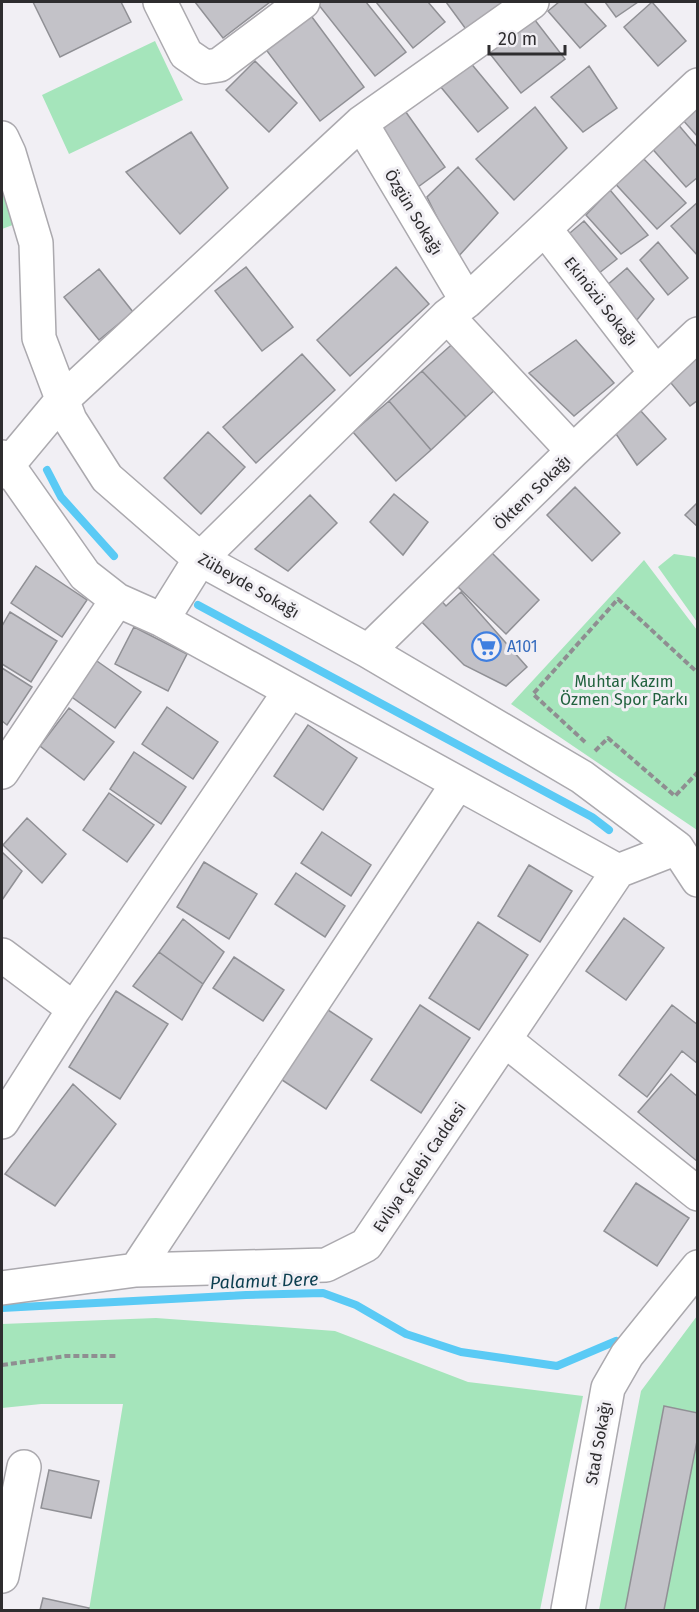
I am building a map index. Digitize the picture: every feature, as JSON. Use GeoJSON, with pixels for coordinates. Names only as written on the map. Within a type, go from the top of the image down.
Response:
{"type":"FeatureCollection","features":[{"type":"Feature","properties":{"kind":"street"},"geometry":{"type":"LineString","coordinates":[[160,2],[186,54],[205,67],[219,65],[303,2]]}},
{"type":"Feature","properties":{"kind":"street"},"geometry":{"type":"LineString","coordinates":[[532,2],[361,123],[62,400],[3,465],[85,575],[117,600],[162,620],[618,871],[677,848]]}},
{"type":"Feature","properties":{"kind":"street"},"geometry":{"type":"LineString","coordinates":[[162,620],[200,559],[457,308],[546,229],[698,85]]}},
{"type":"Feature","properties":{"kind":"street","name":"Özgün Sokağı"},"geometry":{"type":"LineString","coordinates":[[361,123],[457,308],[573,452]]}},
{"type":"Feature","properties":{"kind":"street","name":"Zübeyde Sokağı"},"geometry":{"type":"LineString","coordinates":[[2,138],[9,153],[36,243],[39,338],[70,420],[107,478],[200,559],[368,651],[582,777],[677,848],[698,880]]}},
{"type":"Feature","properties":{"kind":"street","name":"Ekinözü Sokağı"},"geometry":{"type":"LineString","coordinates":[[546,229],[656,373]]}},
{"type":"Feature","properties":{"kind":"street","name":"Öktem Sokağı"},"geometry":{"type":"LineString","coordinates":[[368,651],[698,334]]}},
{"type":"Feature","properties":{"kind":"street"},"geometry":{"type":"LineString","coordinates":[[2,772],[117,600]]}},
{"type":"Feature","properties":{"kind":"street"},"geometry":{"type":"LineString","coordinates":[[2,1122],[74,1009],[290,691]]}},
{"type":"Feature","properties":{"kind":"street"},"geometry":{"type":"LineString","coordinates":[[136,1270],[458,783]]}},
{"type":"Feature","properties":{"kind":"street","name":"Evliya Çelebi Caddesi"},"geometry":{"type":"LineString","coordinates":[[2,1288],[136,1270],[326,1265],[366,1245],[618,871]]}},
{"type":"Feature","properties":{"kind":"street"},"geometry":{"type":"LineString","coordinates":[[2,955],[74,1009]]}},
{"type":"Feature","properties":{"kind":"street"},"geometry":{"type":"LineString","coordinates":[[505,1040],[698,1194]]}},
{"type":"Feature","properties":{"kind":"street","name":"Stad Sokağı"},"geometry":{"type":"LineString","coordinates":[[568,1611],[608,1388],[627,1355],[698,1267]]}},
{"type":"Feature","properties":{"kind":"street"},"geometry":{"type":"LineString","coordinates":[[2,1576],[24,1467]]}},
{"type":"Feature","properties":{"kind":"path"},"geometry":{"type":"LineString","coordinates":[[698,673],[618,599],[533,694],[595,752],[608,738],[675,796],[698,772]]}},
{"type":"Feature","properties":{"kind":"path"},"geometry":{"type":"LineString","coordinates":[[2,1365],[66,1356],[118,1356]]}},
{"type":"Feature","properties":{"kind":"green space"},"geometry":{"type":"Polygon","coordinates":[[[155,41],[183,100],[69,154],[42,95],[155,41]]]}},
{"type":"Feature","properties":{"kind":"green space"},"geometry":{"type":"Polygon","coordinates":[[[2,187],[18,223],[2,229],[2,187]]]}},
{"type":"Feature","properties":{"kind":"green space"},"geometry":{"type":"Polygon","coordinates":[[[674,554],[695,557],[697,560],[697,622],[658,567],[674,554]]]}},
{"type":"Feature","properties":{"kind":"green space","name":"Muhtar Kazım Özmen Spor Parkı"},"geometry":{"type":"Polygon","coordinates":[[[644,560],[697,630],[697,830],[511,704],[644,560]]]}},
{"type":"Feature","properties":{"kind":"green space"},"geometry":{"type":"Polygon","coordinates":[[[697,1316],[697,1610],[599,1610],[641,1391],[697,1316]]]}},
{"type":"Feature","properties":{"kind":"green space"},"geometry":{"type":"Polygon","coordinates":[[[156,1318],[335,1331],[468,1382],[583,1396],[540,1610],[89,1610],[123,1404],[41,1404],[2,1408],[2,1324],[156,1318]]]}},
{"type":"Feature","properties":{"kind":"building"},"geometry":{"type":"Polygon","coordinates":[[[33,2],[121,2],[131,22],[60,57],[33,2]]]}},
{"type":"Feature","properties":{"kind":"building"},"geometry":{"type":"Polygon","coordinates":[[[195,2],[270,2],[223,38],[195,2]]]}},
{"type":"Feature","properties":{"kind":"building"},"geometry":{"type":"Polygon","coordinates":[[[321,2],[366,2],[406,52],[375,76],[318,4],[321,2]]]}},
{"type":"Feature","properties":{"kind":"building"},"geometry":{"type":"Polygon","coordinates":[[[376,2],[428,2],[445,22],[413,48],[376,2]]]}},
{"type":"Feature","properties":{"kind":"building"},"geometry":{"type":"Polygon","coordinates":[[[446,2],[509,2],[468,32],[446,2]]]}},
{"type":"Feature","properties":{"kind":"building"},"geometry":{"type":"Polygon","coordinates":[[[559,2],[584,2],[606,26],[580,48],[548,11],[559,2]]]}},
{"type":"Feature","properties":{"kind":"building"},"geometry":{"type":"Polygon","coordinates":[[[605,2],[638,2],[616,17],[605,2]]]}},
{"type":"Feature","properties":{"kind":"building"},"geometry":{"type":"Polygon","coordinates":[[[652,2],[686,41],[658,66],[624,27],[652,2]]]}},
{"type":"Feature","properties":{"kind":"building"},"geometry":{"type":"Polygon","coordinates":[[[309,13],[364,87],[320,121],[264,47],[309,13]]]}},
{"type":"Feature","properties":{"kind":"building"},"geometry":{"type":"Polygon","coordinates":[[[531,15],[565,59],[521,93],[487,50],[531,15]]]}},
{"type":"Feature","properties":{"kind":"building"},"geometry":{"type":"Polygon","coordinates":[[[255,61],[297,103],[269,132],[226,90],[255,61]]]}},
{"type":"Feature","properties":{"kind":"building"},"geometry":{"type":"Polygon","coordinates":[[[469,61],[508,108],[478,132],[440,86],[469,61]]]}},
{"type":"Feature","properties":{"kind":"building"},"geometry":{"type":"Polygon","coordinates":[[[589,66],[617,108],[583,132],[551,97],[589,66]]]}},
{"type":"Feature","properties":{"kind":"building"},"geometry":{"type":"Polygon","coordinates":[[[698,106],[698,137],[681,118],[698,106]]]}},
{"type":"Feature","properties":{"kind":"building"},"geometry":{"type":"Polygon","coordinates":[[[535,107],[567,148],[514,200],[476,159],[535,107]]]}},
{"type":"Feature","properties":{"kind":"building"},"geometry":{"type":"Polygon","coordinates":[[[403,108],[445,167],[418,187],[375,127],[403,108]]]}},
{"type":"Feature","properties":{"kind":"building"},"geometry":{"type":"Polygon","coordinates":[[[676,122],[698,148],[698,177],[686,187],[649,145],[676,122]]]}},
{"type":"Feature","properties":{"kind":"building"},"geometry":{"type":"Polygon","coordinates":[[[191,132],[228,188],[180,234],[126,172],[191,132]]]}},
{"type":"Feature","properties":{"kind":"building"},"geometry":{"type":"Polygon","coordinates":[[[641,156],[686,203],[657,229],[611,179],[641,156]]]}},
{"type":"Feature","properties":{"kind":"building"},"geometry":{"type":"Polygon","coordinates":[[[458,167],[498,213],[457,258],[427,197],[458,167]]]}},
{"type":"Feature","properties":{"kind":"building"},"geometry":{"type":"Polygon","coordinates":[[[610,190],[648,235],[621,254],[586,215],[610,190]]]}},
{"type":"Feature","properties":{"kind":"building"},"geometry":{"type":"Polygon","coordinates":[[[698,202],[698,256],[671,226],[698,202]]]}},
{"type":"Feature","properties":{"kind":"building"},"geometry":{"type":"Polygon","coordinates":[[[584,221],[617,259],[594,277],[564,238],[584,221]]]}},
{"type":"Feature","properties":{"kind":"building"},"geometry":{"type":"Polygon","coordinates":[[[658,242],[688,278],[668,295],[640,260],[658,242]]]}},
{"type":"Feature","properties":{"kind":"building"},"geometry":{"type":"Polygon","coordinates":[[[246,267],[293,327],[262,351],[215,291],[246,267]]]}},
{"type":"Feature","properties":{"kind":"building"},"geometry":{"type":"Polygon","coordinates":[[[396,267],[429,304],[350,376],[317,340],[396,267]]]}},
{"type":"Feature","properties":{"kind":"building"},"geometry":{"type":"Polygon","coordinates":[[[627,268],[654,299],[632,326],[605,287],[627,268]]]}},
{"type":"Feature","properties":{"kind":"building"},"geometry":{"type":"Polygon","coordinates":[[[99,269],[133,312],[99,340],[64,297],[99,269]]]}},
{"type":"Feature","properties":{"kind":"building"},"geometry":{"type":"Polygon","coordinates":[[[458,339],[499,386],[466,417],[422,371],[458,339]]]}},
{"type":"Feature","properties":{"kind":"building"},"geometry":{"type":"Polygon","coordinates":[[[576,340],[614,383],[574,416],[529,373],[576,340]]]}},
{"type":"Feature","properties":{"kind":"building"},"geometry":{"type":"Polygon","coordinates":[[[302,354],[335,390],[256,463],[223,427],[302,354]]]}},
{"type":"Feature","properties":{"kind":"building"},"geometry":{"type":"Polygon","coordinates":[[[698,355],[698,400],[690,406],[666,377],[698,355]]]}},
{"type":"Feature","properties":{"kind":"building"},"geometry":{"type":"Polygon","coordinates":[[[422,371],[466,417],[431,450],[389,401],[422,371]]]}},
{"type":"Feature","properties":{"kind":"building"},"geometry":{"type":"Polygon","coordinates":[[[389,401],[431,450],[396,481],[353,432],[389,401]]]}},
{"type":"Feature","properties":{"kind":"building"},"geometry":{"type":"Polygon","coordinates":[[[640,410],[666,439],[637,465],[614,431],[640,410]]]}},
{"type":"Feature","properties":{"kind":"building"},"geometry":{"type":"Polygon","coordinates":[[[208,432],[245,467],[201,514],[164,478],[208,432]]]}},
{"type":"Feature","properties":{"kind":"building"},"geometry":{"type":"Polygon","coordinates":[[[575,487],[620,533],[592,561],[547,515],[575,487]]]}},
{"type":"Feature","properties":{"kind":"building"},"geometry":{"type":"Polygon","coordinates":[[[394,494],[428,522],[403,555],[370,522],[394,494]]]}},
{"type":"Feature","properties":{"kind":"building"},"geometry":{"type":"Polygon","coordinates":[[[310,495],[337,523],[288,571],[255,549],[310,495]]]}},
{"type":"Feature","properties":{"kind":"building"},"geometry":{"type":"Polygon","coordinates":[[[698,502],[698,527],[685,515],[698,502]]]}},
{"type":"Feature","properties":{"kind":"building"},"geometry":{"type":"Polygon","coordinates":[[[491,552],[539,600],[506,634],[457,586],[491,552]]]}},
{"type":"Feature","properties":{"kind":"building"},"geometry":{"type":"Polygon","coordinates":[[[36,566],[87,600],[62,637],[11,603],[36,566]]]}},
{"type":"Feature","properties":{"kind":"building"},"geometry":{"type":"Polygon","coordinates":[[[461,592],[527,667],[506,686],[464,665],[416,616],[438,597],[446,606],[461,592]]]}},
{"type":"Feature","properties":{"kind":"building"},"geometry":{"type":"Polygon","coordinates":[[[10,612],[57,641],[31,682],[2,664],[2,626],[10,612]]]}},
{"type":"Feature","properties":{"kind":"building"},"geometry":{"type":"Polygon","coordinates":[[[134,627],[187,654],[168,691],[115,664],[134,627]]]}},
{"type":"Feature","properties":{"kind":"building"},"geometry":{"type":"Polygon","coordinates":[[[94,659],[141,692],[115,728],[69,695],[94,659]]]}},
{"type":"Feature","properties":{"kind":"building"},"geometry":{"type":"Polygon","coordinates":[[[2,668],[32,687],[7,725],[2,721],[2,668]]]}},
{"type":"Feature","properties":{"kind":"building"},"geometry":{"type":"Polygon","coordinates":[[[167,707],[218,742],[193,779],[142,744],[167,707]]]}},
{"type":"Feature","properties":{"kind":"building"},"geometry":{"type":"Polygon","coordinates":[[[69,708],[114,742],[84,780],[40,746],[69,708]]]}},
{"type":"Feature","properties":{"kind":"building"},"geometry":{"type":"Polygon","coordinates":[[[308,725],[357,758],[323,810],[274,776],[308,725]]]}},
{"type":"Feature","properties":{"kind":"building"},"geometry":{"type":"Polygon","coordinates":[[[134,752],[186,787],[161,824],[110,789],[134,752]]]}},
{"type":"Feature","properties":{"kind":"building"},"geometry":{"type":"Polygon","coordinates":[[[109,793],[154,825],[127,862],[83,830],[109,793]]]}},
{"type":"Feature","properties":{"kind":"building"},"geometry":{"type":"Polygon","coordinates":[[[27,818],[66,854],[42,883],[3,845],[27,818]]]}},
{"type":"Feature","properties":{"kind":"building"},"geometry":{"type":"Polygon","coordinates":[[[322,832],[371,865],[351,896],[301,863],[322,832]]]}},
{"type":"Feature","properties":{"kind":"building"},"geometry":{"type":"Polygon","coordinates":[[[2,852],[22,871],[2,900],[2,852]]]}},
{"type":"Feature","properties":{"kind":"building"},"geometry":{"type":"Polygon","coordinates":[[[204,862],[257,894],[229,939],[177,907],[204,862]]]}},
{"type":"Feature","properties":{"kind":"building"},"geometry":{"type":"Polygon","coordinates":[[[529,865],[572,891],[540,942],[498,916],[529,865]]]}},
{"type":"Feature","properties":{"kind":"building"},"geometry":{"type":"Polygon","coordinates":[[[296,873],[345,906],[325,937],[275,904],[296,873]]]}},
{"type":"Feature","properties":{"kind":"building"},"geometry":{"type":"Polygon","coordinates":[[[624,918],[664,948],[626,1000],[586,971],[624,918]]]}},
{"type":"Feature","properties":{"kind":"building"},"geometry":{"type":"Polygon","coordinates":[[[183,919],[224,952],[203,984],[159,952],[183,919]]]}},
{"type":"Feature","properties":{"kind":"building"},"geometry":{"type":"Polygon","coordinates":[[[478,922],[528,955],[479,1030],[429,998],[478,922]]]}},
{"type":"Feature","properties":{"kind":"building"},"geometry":{"type":"Polygon","coordinates":[[[159,952],[203,984],[182,1020],[133,986],[159,952]]]}},
{"type":"Feature","properties":{"kind":"building"},"geometry":{"type":"Polygon","coordinates":[[[234,957],[284,990],[263,1021],[213,988],[234,957]]]}},
{"type":"Feature","properties":{"kind":"building"},"geometry":{"type":"Polygon","coordinates":[[[116,991],[168,1024],[120,1099],[69,1067],[116,991]]]}},
{"type":"Feature","properties":{"kind":"building"},"geometry":{"type":"Polygon","coordinates":[[[420,1005],[470,1038],[421,1113],[371,1080],[420,1005]]]}},
{"type":"Feature","properties":{"kind":"building"},"geometry":{"type":"Polygon","coordinates":[[[672,1005],[698,1025],[698,1064],[682,1051],[647,1097],[619,1075],[672,1005]]]}},
{"type":"Feature","properties":{"kind":"building"},"geometry":{"type":"Polygon","coordinates":[[[322,1006],[372,1039],[326,1109],[276,1076],[322,1006]]]}},
{"type":"Feature","properties":{"kind":"building"},"geometry":{"type":"Polygon","coordinates":[[[671,1074],[698,1097],[698,1162],[638,1112],[671,1074]]]}},
{"type":"Feature","properties":{"kind":"building"},"geometry":{"type":"Polygon","coordinates":[[[73,1084],[116,1124],[55,1206],[5,1174],[73,1084]]]}},
{"type":"Feature","properties":{"kind":"building"},"geometry":{"type":"Polygon","coordinates":[[[636,1183],[689,1218],[657,1266],[604,1231],[636,1183]]]}},
{"type":"Feature","properties":{"kind":"building"},"geometry":{"type":"Polygon","coordinates":[[[664,1406],[698,1413],[698,1436],[664,1610],[625,1610],[664,1406]]]}},
{"type":"Feature","properties":{"kind":"building"},"geometry":{"type":"Polygon","coordinates":[[[49,1470],[99,1481],[91,1518],[41,1508],[49,1470]]]}},
{"type":"Feature","properties":{"kind":"building"},"geometry":{"type":"Polygon","coordinates":[[[43,1598],[89,1608],[88,1610],[40,1610],[43,1598]]]}},
{"type":"Feature","properties":{"kind":"waterway"},"geometry":{"type":"LineString","coordinates":[[47,470],[61,497],[114,556]]}},
{"type":"Feature","properties":{"kind":"waterway"},"geometry":{"type":"LineString","coordinates":[[198,605],[592,817],[609,830]]}},
{"type":"Feature","properties":{"kind":"waterway","name":"Palamut Dere"},"geometry":{"type":"LineString","coordinates":[[2,1308],[323,1293],[356,1305],[406,1334],[461,1352],[557,1366],[616,1341]]}},
{"type":"Feature","properties":{"kind":"place","name":"A101"},"geometry":{"type":"Point","coordinates":[486,646]}}]}
